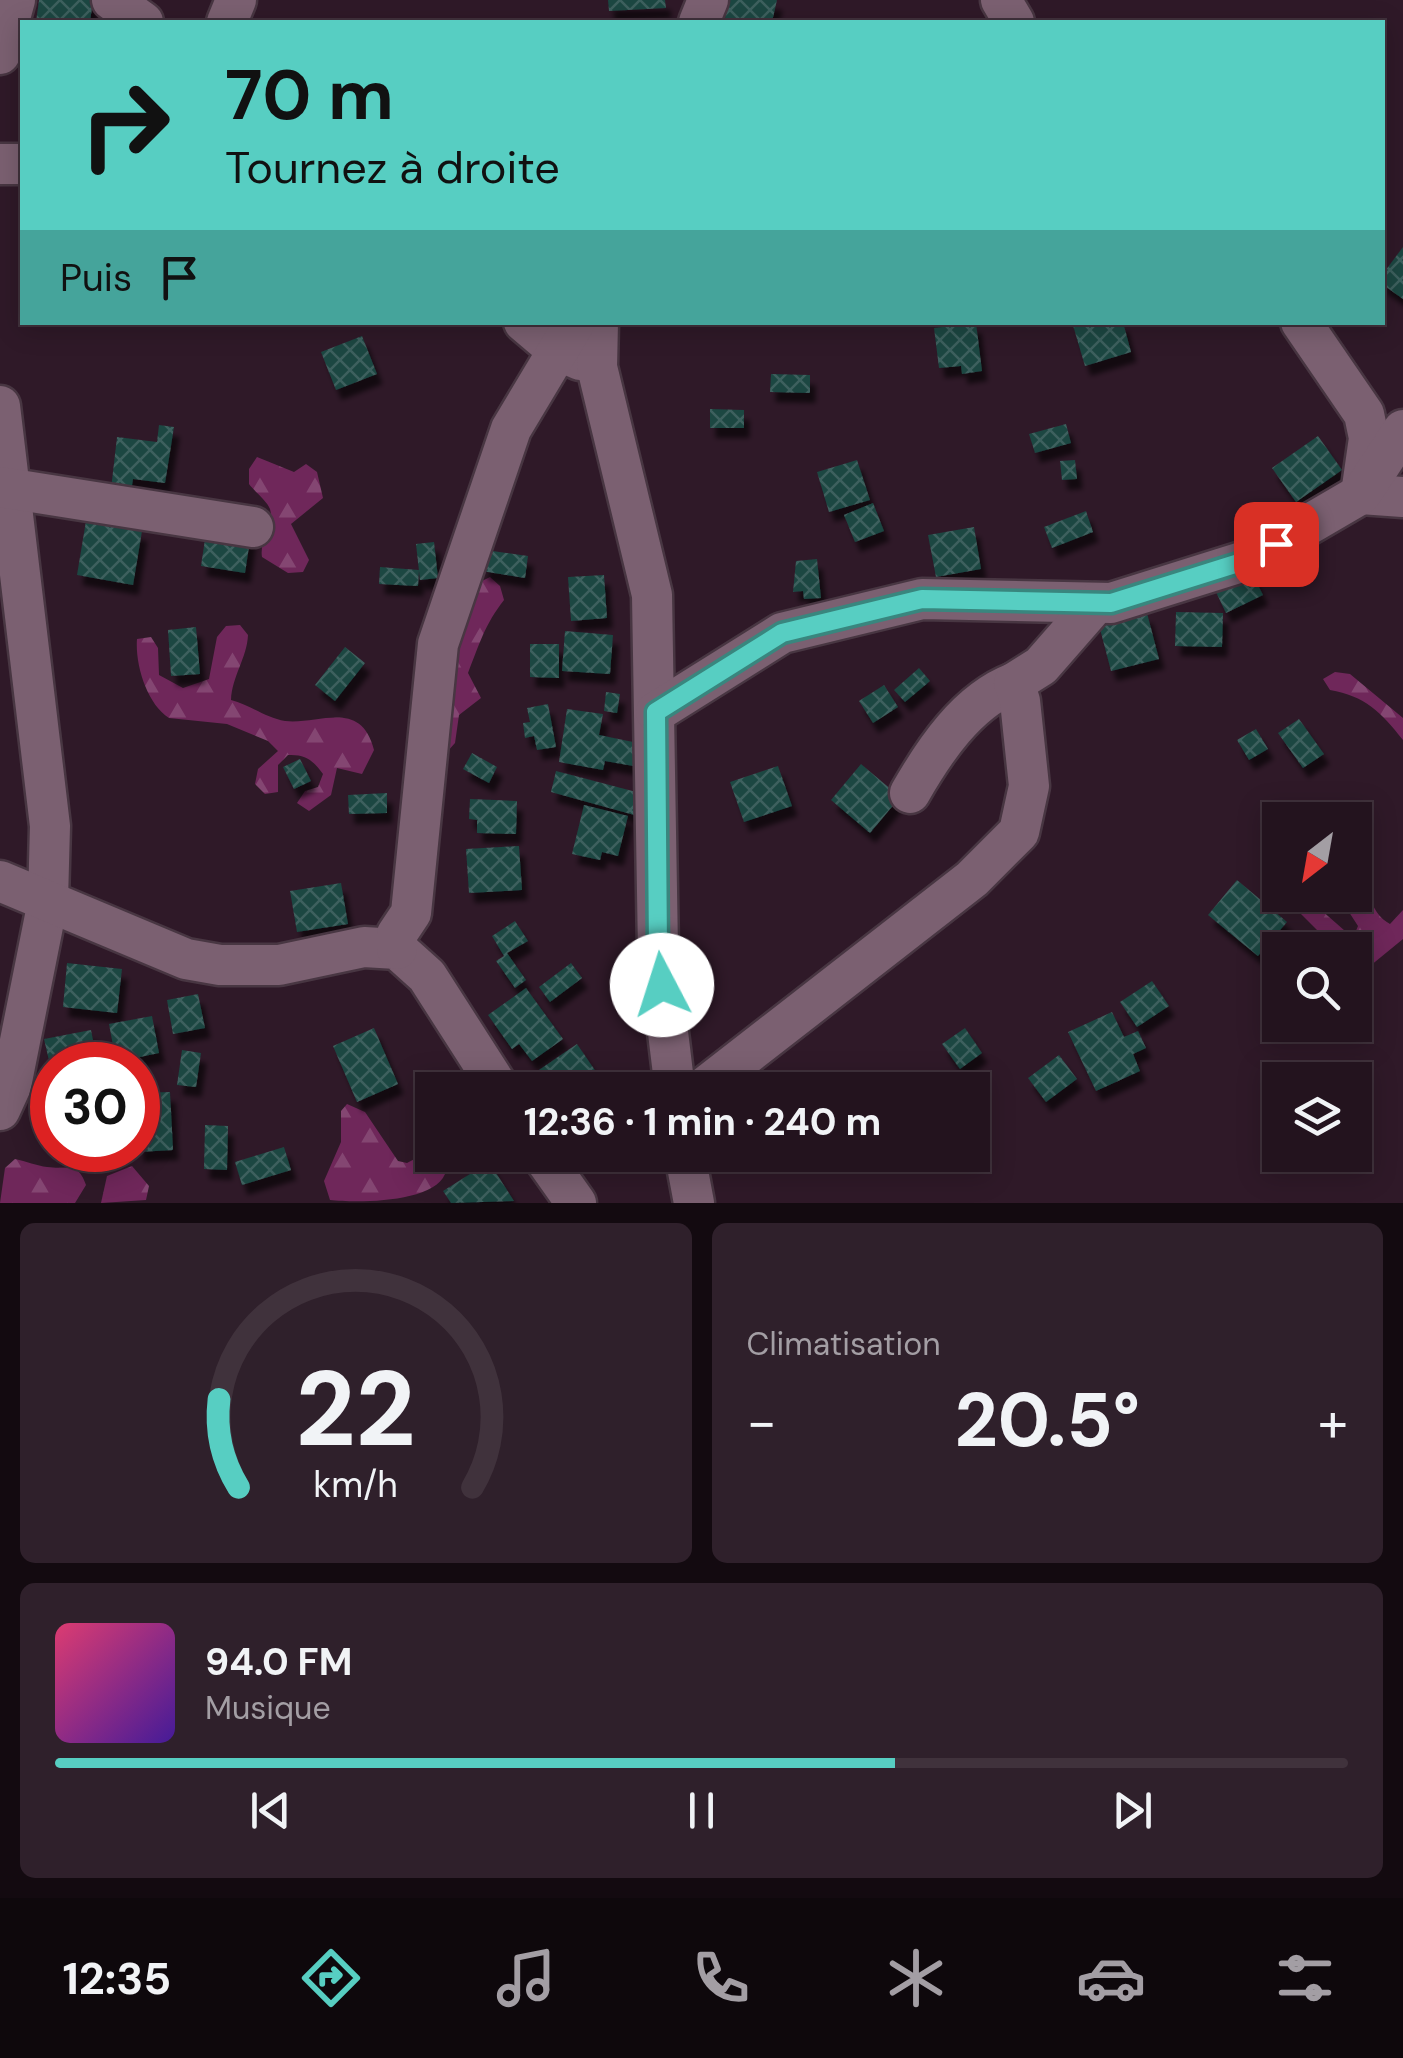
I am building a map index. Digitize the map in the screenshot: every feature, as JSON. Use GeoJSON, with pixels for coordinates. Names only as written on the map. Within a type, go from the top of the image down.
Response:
{"type":"FeatureCollection","features":[{"type":"Feature","properties":{"kind":"street"},"geometry":{"type":"LineString","coordinates":[[0,54],[15,0]]}},
{"type":"Feature","properties":{"kind":"street"},"geometry":{"type":"LineString","coordinates":[[112,0],[140,20]]}},
{"type":"Feature","properties":{"kind":"street"},"geometry":{"type":"LineString","coordinates":[[533,325],[566,336],[597,367]]}},
{"type":"Feature","properties":{"kind":"street"},"geometry":{"type":"LineString","coordinates":[[598,325],[597,367],[652,595],[658,950],[673,1072]]}},
{"type":"Feature","properties":{"kind":"street"},"geometry":{"type":"LineString","coordinates":[[1303,325],[1364,414],[1370,438],[1361,494]]}},
{"type":"Feature","properties":{"kind":"street"},"geometry":{"type":"LineString","coordinates":[[397,950],[397,934],[411,913],[442,631],[511,429],[566,336]]}},
{"type":"Feature","properties":{"kind":"street"},"geometry":{"type":"LineString","coordinates":[[0,406],[4,488],[50,826],[48,900],[11,1086],[0,1110]]}},
{"type":"Feature","properties":{"kind":"street"},"geometry":{"type":"LineString","coordinates":[[656,712],[782,633],[922,599],[1111,603],[1248,560],[1361,494],[1403,430]]}},
{"type":"Feature","properties":{"kind":"street"},"geometry":{"type":"LineString","coordinates":[[4,488],[253,528]]}},
{"type":"Feature","properties":{"kind":"street"},"geometry":{"type":"LineString","coordinates":[[1361,494],[1403,497]]}},
{"type":"Feature","properties":{"kind":"street"},"geometry":{"type":"LineString","coordinates":[[910,793],[934,751],[992,692],[1041,666],[1096,603]]}},
{"type":"Feature","properties":{"kind":"street"},"geometry":{"type":"LineString","coordinates":[[723,1072],[972,879],[1019,832],[1028,786],[1020,700],[1014,683]]}},
{"type":"Feature","properties":{"kind":"street"},"geometry":{"type":"LineString","coordinates":[[0,881],[186,959],[220,965],[280,965],[364,946],[397,950],[427,976],[488,1072]]}},
{"type":"Feature","properties":{"kind":"street"},"geometry":{"type":"LineString","coordinates":[[554,1172],[576,1203]]}},
{"type":"Feature","properties":{"kind":"street"},"geometry":{"type":"LineString","coordinates":[[689,1172],[694,1203]]}},
{"type":"Feature","properties":{"kind":"green space"},"geometry":{"type":"Polygon","coordinates":[[[257,457],[294,472],[306,464],[317,472],[323,498],[291,524],[309,560],[303,572],[288,573],[262,557],[271,515],[249,484],[249,469],[257,457]]]}},
{"type":"Feature","properties":{"kind":"green space"},"geometry":{"type":"Polygon","coordinates":[[[490,577],[500,586],[504,600],[487,626],[468,673],[481,698],[459,715],[455,743],[446,753],[438,701],[478,583],[490,577]]]}},
{"type":"Feature","properties":{"kind":"green space"},"geometry":{"type":"Polygon","coordinates":[[[240,625],[248,635],[231,700],[285,721],[349,719],[368,734],[374,750],[362,774],[337,768],[331,795],[309,811],[297,803],[305,791],[318,787],[323,774],[312,762],[288,755],[278,765],[278,792],[265,794],[255,784],[258,769],[278,751],[268,741],[227,724],[169,718],[154,703],[144,683],[137,639],[151,637],[158,648],[159,675],[183,688],[209,679],[217,637],[226,626],[240,625]]]}},
{"type":"Feature","properties":{"kind":"green space"},"geometry":{"type":"Polygon","coordinates":[[[1335,672],[1350,674],[1403,718],[1403,740],[1371,707],[1353,696],[1330,690],[1323,679],[1335,672]]]}},
{"type":"Feature","properties":{"kind":"green space"},"geometry":{"type":"Polygon","coordinates":[[[1372,901],[1390,924],[1403,910],[1403,939],[1372,964],[1372,932],[1356,932],[1358,926],[1349,912],[1372,912],[1372,901]]]}},
{"type":"Feature","properties":{"kind":"green space"},"geometry":{"type":"Polygon","coordinates":[[[1299,912],[1323,912],[1346,932],[1319,932],[1299,912]]]}},
{"type":"Feature","properties":{"kind":"green space"},"geometry":{"type":"Polygon","coordinates":[[[347,1104],[365,1112],[398,1161],[407,1163],[415,1159],[415,1172],[445,1174],[438,1184],[411,1196],[330,1200],[324,1181],[341,1142],[341,1111],[347,1104]]]}},
{"type":"Feature","properties":{"kind":"green space"},"geometry":{"type":"Polygon","coordinates":[[[15,1159],[30,1163],[30,1172],[79,1172],[86,1185],[75,1203],[0,1203],[5,1168],[15,1159]]]}},
{"type":"Feature","properties":{"kind":"green space"},"geometry":{"type":"Polygon","coordinates":[[[137,1172],[149,1186],[146,1200],[101,1203],[107,1176],[137,1172]]]}},
{"type":"Feature","properties":{"kind":"building"},"geometry":{"type":"Polygon","coordinates":[[[39,0],[93,0],[90,20],[36,20],[39,0]]]}},
{"type":"Feature","properties":{"kind":"building"},"geometry":{"type":"Polygon","coordinates":[[[608,0],[665,0],[666,8],[609,11],[608,0]]]}},
{"type":"Feature","properties":{"kind":"building"},"geometry":{"type":"Polygon","coordinates":[[[729,0],[777,0],[772,20],[724,20],[729,0]]]}},
{"type":"Feature","properties":{"kind":"building"},"geometry":{"type":"Polygon","coordinates":[[[1403,247],[1403,299],[1385,286],[1385,271],[1403,247]]]}},
{"type":"Feature","properties":{"kind":"building"},"geometry":{"type":"Polygon","coordinates":[[[976,325],[982,371],[962,374],[961,366],[939,368],[934,328],[976,325]]]}},
{"type":"Feature","properties":{"kind":"building"},"geometry":{"type":"Polygon","coordinates":[[[1073,325],[1124,325],[1131,352],[1085,366],[1073,325]]]}},
{"type":"Feature","properties":{"kind":"building"},"geometry":{"type":"Polygon","coordinates":[[[362,336],[377,374],[336,390],[321,352],[362,336]]]}},
{"type":"Feature","properties":{"kind":"building"},"geometry":{"type":"Polygon","coordinates":[[[771,374],[810,375],[810,393],[770,392],[771,374]]]}},
{"type":"Feature","properties":{"kind":"building"},"geometry":{"type":"Polygon","coordinates":[[[710,409],[744,410],[744,428],[710,428],[710,409]]]}},
{"type":"Feature","properties":{"kind":"building"},"geometry":{"type":"Polygon","coordinates":[[[1066,424],[1071,443],[1035,453],[1029,434],[1066,424]]]}},
{"type":"Feature","properties":{"kind":"building"},"geometry":{"type":"Polygon","coordinates":[[[159,425],[174,427],[165,483],[133,479],[131,492],[111,489],[117,437],[157,442],[159,425]]]}},
{"type":"Feature","properties":{"kind":"building"},"geometry":{"type":"Polygon","coordinates":[[[1318,436],[1342,470],[1296,502],[1272,468],[1318,436]]]}},
{"type":"Feature","properties":{"kind":"building"},"geometry":{"type":"Polygon","coordinates":[[[857,460],[870,500],[829,512],[817,472],[857,460]]]}},
{"type":"Feature","properties":{"kind":"building"},"geometry":{"type":"Polygon","coordinates":[[[1075,460],[1077,479],[1062,480],[1060,461],[1075,460]]]}},
{"type":"Feature","properties":{"kind":"building"},"geometry":{"type":"Polygon","coordinates":[[[873,503],[884,531],[855,542],[844,515],[873,503]]]}},
{"type":"Feature","properties":{"kind":"building"},"geometry":{"type":"Polygon","coordinates":[[[1086,511],[1093,532],[1052,548],[1044,527],[1086,511]]]}},
{"type":"Feature","properties":{"kind":"building"},"geometry":{"type":"Polygon","coordinates":[[[86,521],[142,531],[133,585],[77,575],[86,521]]]}},
{"type":"Feature","properties":{"kind":"building"},"geometry":{"type":"Polygon","coordinates":[[[207,526],[251,533],[245,573],[201,566],[207,526]]]}},
{"type":"Feature","properties":{"kind":"building"},"geometry":{"type":"Polygon","coordinates":[[[974,527],[981,569],[936,577],[928,535],[974,527]]]}},
{"type":"Feature","properties":{"kind":"building"},"geometry":{"type":"Polygon","coordinates":[[[434,542],[438,578],[420,580],[416,544],[434,542]]]}},
{"type":"Feature","properties":{"kind":"building"},"geometry":{"type":"Polygon","coordinates":[[[485,550],[528,556],[525,578],[482,571],[485,550]]]}},
{"type":"Feature","properties":{"kind":"building"},"geometry":{"type":"Polygon","coordinates":[[[817,559],[821,598],[804,599],[803,591],[793,592],[796,561],[817,559]]]}},
{"type":"Feature","properties":{"kind":"building"},"geometry":{"type":"Polygon","coordinates":[[[380,567],[419,570],[418,586],[379,584],[380,567]]]}},
{"type":"Feature","properties":{"kind":"building"},"geometry":{"type":"Polygon","coordinates":[[[604,575],[607,618],[571,621],[568,577],[604,575]]]}},
{"type":"Feature","properties":{"kind":"building"},"geometry":{"type":"Polygon","coordinates":[[[1253,575],[1263,595],[1226,613],[1216,592],[1253,575]]]}},
{"type":"Feature","properties":{"kind":"building"},"geometry":{"type":"Polygon","coordinates":[[[1176,612],[1223,613],[1222,647],[1175,646],[1176,612]]]}},
{"type":"Feature","properties":{"kind":"building"},"geometry":{"type":"Polygon","coordinates":[[[1147,613],[1159,659],[1111,671],[1099,625],[1147,613]]]}},
{"type":"Feature","properties":{"kind":"building"},"geometry":{"type":"Polygon","coordinates":[[[196,627],[200,674],[171,676],[168,630],[196,627]]]}},
{"type":"Feature","properties":{"kind":"building"},"geometry":{"type":"Polygon","coordinates":[[[565,631],[613,635],[610,674],[562,671],[565,631]]]}},
{"type":"Feature","properties":{"kind":"building"},"geometry":{"type":"Polygon","coordinates":[[[530,644],[559,644],[559,678],[530,677],[530,644]]]}},
{"type":"Feature","properties":{"kind":"building"},"geometry":{"type":"Polygon","coordinates":[[[345,647],[365,663],[335,701],[315,685],[345,647]]]}},
{"type":"Feature","properties":{"kind":"building"},"geometry":{"type":"Polygon","coordinates":[[[919,668],[930,681],[905,702],[894,690],[919,668]]]}},
{"type":"Feature","properties":{"kind":"building"},"geometry":{"type":"Polygon","coordinates":[[[884,685],[898,707],[873,723],[859,701],[884,685]]]}},
{"type":"Feature","properties":{"kind":"building"},"geometry":{"type":"Polygon","coordinates":[[[606,692],[620,694],[617,713],[604,711],[606,692]]]}},
{"type":"Feature","properties":{"kind":"building"},"geometry":{"type":"Polygon","coordinates":[[[548,704],[556,747],[537,750],[534,736],[525,738],[523,723],[530,722],[527,708],[548,704]]]}},
{"type":"Feature","properties":{"kind":"building"},"geometry":{"type":"Polygon","coordinates":[[[567,709],[603,714],[599,735],[643,744],[639,767],[605,761],[603,770],[559,762],[567,709]]]}},
{"type":"Feature","properties":{"kind":"building"},"geometry":{"type":"Polygon","coordinates":[[[1299,719],[1324,754],[1303,768],[1278,733],[1299,719]]]}},
{"type":"Feature","properties":{"kind":"building"},"geometry":{"type":"Polygon","coordinates":[[[1256,729],[1268,749],[1249,760],[1237,740],[1256,729]]]}},
{"type":"Feature","properties":{"kind":"building"},"geometry":{"type":"Polygon","coordinates":[[[472,753],[497,767],[489,783],[463,769],[472,753]]]}},
{"type":"Feature","properties":{"kind":"building"},"geometry":{"type":"Polygon","coordinates":[[[300,759],[311,781],[294,789],[283,767],[300,759]]]}},
{"type":"Feature","properties":{"kind":"building"},"geometry":{"type":"Polygon","coordinates":[[[861,764],[900,797],[870,833],[831,800],[861,764]]]}},
{"type":"Feature","properties":{"kind":"building"},"geometry":{"type":"Polygon","coordinates":[[[778,766],[792,806],[744,822],[730,782],[778,766]]]}},
{"type":"Feature","properties":{"kind":"building"},"geometry":{"type":"Polygon","coordinates":[[[556,771],[644,794],[638,816],[551,792],[556,771]]]}},
{"type":"Feature","properties":{"kind":"building"},"geometry":{"type":"Polygon","coordinates":[[[387,793],[387,813],[349,814],[348,795],[387,793]]]}},
{"type":"Feature","properties":{"kind":"building"},"geometry":{"type":"Polygon","coordinates":[[[470,799],[517,801],[516,834],[477,833],[477,820],[469,819],[470,799]]]}},
{"type":"Feature","properties":{"kind":"building"},"geometry":{"type":"Polygon","coordinates":[[[584,805],[628,816],[618,856],[602,852],[600,860],[572,854],[584,805]]]}},
{"type":"Feature","properties":{"kind":"building"},"geometry":{"type":"Polygon","coordinates":[[[519,846],[522,890],[469,893],[466,849],[519,846]]]}},
{"type":"Feature","properties":{"kind":"building"},"geometry":{"type":"Polygon","coordinates":[[[1237,880],[1262,901],[1262,912],[1275,912],[1287,922],[1278,932],[1262,932],[1262,951],[1258,956],[1208,915],[1237,880]]]}},
{"type":"Feature","properties":{"kind":"building"},"geometry":{"type":"Polygon","coordinates":[[[341,883],[348,924],[297,932],[290,891],[341,883]]]}},
{"type":"Feature","properties":{"kind":"building"},"geometry":{"type":"Polygon","coordinates":[[[515,921],[528,941],[507,953],[526,980],[515,988],[496,961],[504,956],[492,936],[515,921]]]}},
{"type":"Feature","properties":{"kind":"building"},"geometry":{"type":"Polygon","coordinates":[[[67,963],[122,969],[117,1013],[63,1007],[67,963]]]}},
{"type":"Feature","properties":{"kind":"building"},"geometry":{"type":"Polygon","coordinates":[[[571,963],[582,978],[550,1002],[539,987],[571,963]]]}},
{"type":"Feature","properties":{"kind":"building"},"geometry":{"type":"Polygon","coordinates":[[[1152,981],[1169,1006],[1137,1027],[1120,1002],[1152,981]]]}},
{"type":"Feature","properties":{"kind":"building"},"geometry":{"type":"Polygon","coordinates":[[[526,988],[563,1039],[532,1061],[519,1044],[512,1049],[488,1015],[526,988]]]}},
{"type":"Feature","properties":{"kind":"building"},"geometry":{"type":"Polygon","coordinates":[[[198,994],[205,1028],[173,1034],[167,1000],[198,994]]]}},
{"type":"Feature","properties":{"kind":"building"},"geometry":{"type":"Polygon","coordinates":[[[1112,1012],[1124,1037],[1138,1031],[1146,1048],[1133,1054],[1140,1071],[1096,1091],[1068,1032],[1112,1012]]]}},
{"type":"Feature","properties":{"kind":"building"},"geometry":{"type":"Polygon","coordinates":[[[152,1016],[157,1042],[112,1042],[109,1024],[152,1016]]]}},
{"type":"Feature","properties":{"kind":"building"},"geometry":{"type":"Polygon","coordinates":[[[374,1028],[398,1084],[357,1102],[333,1046],[374,1028]]]}},
{"type":"Feature","properties":{"kind":"building"},"geometry":{"type":"Polygon","coordinates":[[[965,1028],[982,1053],[960,1069],[942,1044],[965,1028]]]}},
{"type":"Feature","properties":{"kind":"building"},"geometry":{"type":"Polygon","coordinates":[[[91,1030],[93,1042],[45,1042],[44,1039],[91,1030]]]}},
{"type":"Feature","properties":{"kind":"building"},"geometry":{"type":"Polygon","coordinates":[[[577,1044],[596,1072],[540,1072],[577,1044]]]}},
{"type":"Feature","properties":{"kind":"building"},"geometry":{"type":"Polygon","coordinates":[[[182,1050],[201,1053],[196,1087],[177,1085],[182,1050]]]}},
{"type":"Feature","properties":{"kind":"building"},"geometry":{"type":"Polygon","coordinates":[[[1059,1055],[1077,1079],[1046,1102],[1028,1078],[1059,1055]]]}},
{"type":"Feature","properties":{"kind":"building"},"geometry":{"type":"Polygon","coordinates":[[[160,1092],[170,1092],[173,1150],[160,1151],[160,1092]]]}},
{"type":"Feature","properties":{"kind":"building"},"geometry":{"type":"Polygon","coordinates":[[[205,1125],[228,1126],[227,1170],[204,1169],[205,1125]]]}},
{"type":"Feature","properties":{"kind":"building"},"geometry":{"type":"Polygon","coordinates":[[[284,1147],[291,1170],[242,1185],[235,1162],[284,1147]]]}},
{"type":"Feature","properties":{"kind":"building"},"geometry":{"type":"Polygon","coordinates":[[[473,1172],[495,1172],[514,1201],[451,1203],[443,1191],[473,1172]]]}},
{"type":"Feature","properties":{"kind":"route"},"geometry":{"type":"LineString","coordinates":[[662,985],[658,950],[656,712],[782,633],[922,599],[1111,603],[1248,560],[1276,544]]}}]}
